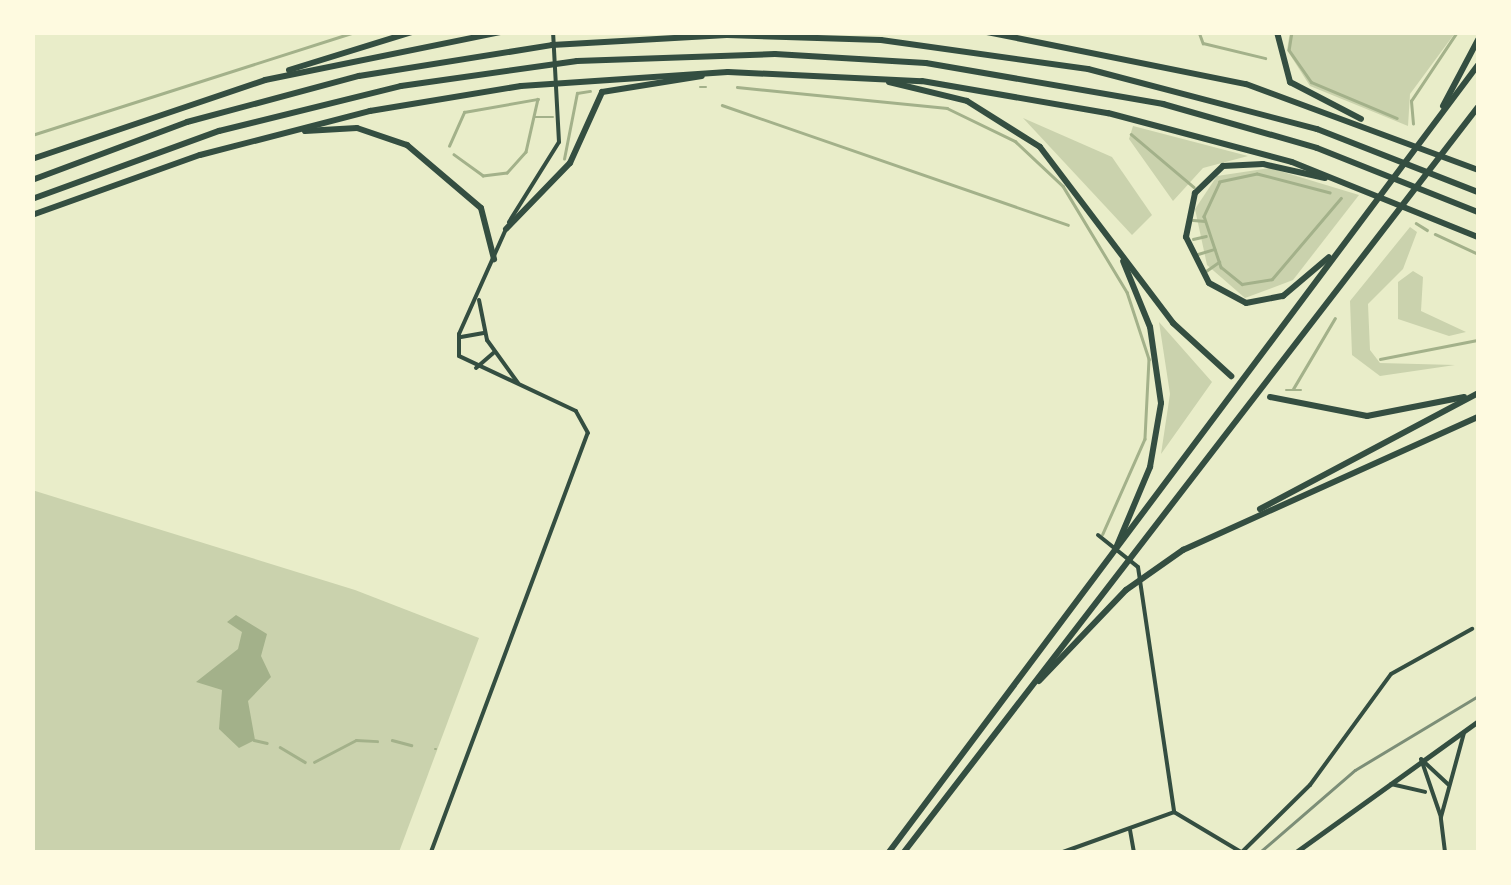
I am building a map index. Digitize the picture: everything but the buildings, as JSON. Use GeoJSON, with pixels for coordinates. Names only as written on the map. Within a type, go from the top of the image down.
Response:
{"type":"FeatureCollection","features":[{"type":"Feature","properties":{"kind":"highway"},"geometry":{"type":"LineString","coordinates":[[32,158],[412,32]]}},
{"type":"Feature","properties":{"kind":"highway"},"geometry":{"type":"LineString","coordinates":[[265,80],[500,32]]}},
{"type":"Feature","properties":{"kind":"highway"},"geometry":{"type":"LineString","coordinates":[[987,32],[1246,84],[1380,128]]}},
{"type":"Feature","properties":{"kind":"highway"},"geometry":{"type":"LineString","coordinates":[[1277,32],[1290,82],[1380,128],[1478,170]]}},
{"type":"Feature","properties":{"kind":"highway"},"geometry":{"type":"LineString","coordinates":[[32,180],[188,122],[360,76],[552,45],[727,35],[898,42],[1088,69],[1318,129],[1478,192]]}},
{"type":"Feature","properties":{"kind":"highway"},"geometry":{"type":"LineString","coordinates":[[1427,133],[1478,40]]}},
{"type":"Feature","properties":{"kind":"highway"},"geometry":{"type":"LineString","coordinates":[[32,199],[219,131],[400,86],[577,61],[775,54],[926,62],[1163,104],[1317,148],[1478,212]]}},
{"type":"Feature","properties":{"kind":"highway"},"geometry":{"type":"LineString","coordinates":[[889,852],[1110,562],[1127,533],[1478,65]]}},
{"type":"Feature","properties":{"kind":"highway"},"geometry":{"type":"LineString","coordinates":[[506,228],[570,163],[602,92],[728,72]]}},
{"type":"Feature","properties":{"kind":"highway"},"geometry":{"type":"LineString","coordinates":[[32,215],[254,140],[449,95],[728,72],[833,74],[1053,100],[1364,188],[1478,237]]}},
{"type":"Feature","properties":{"kind":"highway"},"geometry":{"type":"LineString","coordinates":[[833,74],[968,101],[1020,130],[1070,179],[1184,336],[1231,376]]}},
{"type":"Feature","properties":{"kind":"highway"},"geometry":{"type":"LineString","coordinates":[[904,852],[1138,544],[1478,110]]}},
{"type":"Feature","properties":{"kind":"highway"},"geometry":{"type":"LineString","coordinates":[[254,140],[340,128],[398,140],[481,208],[494,259]]}},
{"type":"Feature","properties":{"kind":"highway"},"geometry":{"type":"LineString","coordinates":[[1350,234],[1292,290],[1252,304],[1206,280],[1186,230],[1197,190],[1232,164],[1364,188]]}},
{"type":"Feature","properties":{"kind":"highway"},"geometry":{"type":"LineString","coordinates":[[1118,250],[1148,321],[1161,388],[1155,450],[1127,533]]}},
{"type":"Feature","properties":{"kind":"highway"},"geometry":{"type":"LineString","coordinates":[[1010,711],[1132,585],[1154,568],[1478,392]]}},
{"type":"Feature","properties":{"kind":"highway"},"geometry":{"type":"LineString","coordinates":[[1270,396],[1373,416],[1478,392]]}},
{"type":"Feature","properties":{"kind":"highway"},"geometry":{"type":"LineString","coordinates":[[1255,512],[1478,417]]}},
{"type":"Feature","properties":{"kind":"main road"},"geometry":{"type":"LineString","coordinates":[[1296,852],[1478,720]]}},
{"type":"Feature","properties":{"kind":"street"},"geometry":{"type":"LineString","coordinates":[[430,852],[587,440],[580,414],[473,368],[459,356],[459,339],[506,228],[554,156],[561,111],[553,32]]}},
{"type":"Feature","properties":{"kind":"street"},"geometry":{"type":"LineString","coordinates":[[479,296],[484,333],[522,386]]}},
{"type":"Feature","properties":{"kind":"street"},"geometry":{"type":"LineString","coordinates":[[459,339],[484,333]]}},
{"type":"Feature","properties":{"kind":"street"},"geometry":{"type":"LineString","coordinates":[[473,368],[494,352]]}},
{"type":"Feature","properties":{"kind":"street"},"geometry":{"type":"LineString","coordinates":[[1098,536],[1138,567],[1174,812]]}},
{"type":"Feature","properties":{"kind":"street"},"geometry":{"type":"LineString","coordinates":[[1174,812],[1241,852],[1310,785],[1391,674],[1472,630]]}},
{"type":"Feature","properties":{"kind":"street"},"geometry":{"type":"LineString","coordinates":[[1445,852],[1442,817],[1466,728]]}},
{"type":"Feature","properties":{"kind":"street"},"geometry":{"type":"LineString","coordinates":[[1421,759],[1436,768],[1448,784]]}},
{"type":"Feature","properties":{"kind":"street"},"geometry":{"type":"LineString","coordinates":[[1421,759],[1422,778],[1442,817]]}},
{"type":"Feature","properties":{"kind":"street"},"geometry":{"type":"LineString","coordinates":[[1422,778],[1436,768]]}},
{"type":"Feature","properties":{"kind":"street"},"geometry":{"type":"LineString","coordinates":[[1386,784],[1428,793]]}},
{"type":"Feature","properties":{"kind":"street"},"geometry":{"type":"LineString","coordinates":[[1063,852],[1174,812]]}},
{"type":"Feature","properties":{"kind":"street"},"geometry":{"type":"LineString","coordinates":[[1130,830],[1134,852]]}},
{"type":"Feature","properties":{"kind":"shaded area"},"geometry":{"type":"Polygon","coordinates":[[[1290,32],[1455,33],[1410,94],[1408,126],[1310,86],[1287,50],[1290,32]]]}},
{"type":"Feature","properties":{"kind":"shaded area"},"geometry":{"type":"Polygon","coordinates":[[[1023,118],[1112,157],[1152,215],[1132,235],[1023,118]]]}},
{"type":"Feature","properties":{"kind":"shaded area"},"geometry":{"type":"Polygon","coordinates":[[[1133,126],[1248,156],[1203,168],[1173,201],[1129,139],[1133,126]]]}},
{"type":"Feature","properties":{"kind":"shaded area"},"geometry":{"type":"Polygon","coordinates":[[[1270,168],[1359,195],[1293,280],[1245,298],[1207,265],[1195,209],[1217,176],[1270,168]]]}},
{"type":"Feature","properties":{"kind":"shaded area"},"geometry":{"type":"Polygon","coordinates":[[[1410,227],[1417,232],[1403,269],[1368,304],[1370,350],[1380,363],[1455,365],[1380,376],[1352,355],[1350,301],[1410,227]]]}},
{"type":"Feature","properties":{"kind":"shaded area"},"geometry":{"type":"Polygon","coordinates":[[[1413,271],[1423,277],[1421,311],[1466,332],[1449,336],[1398,319],[1398,282],[1413,271]]]}},
{"type":"Feature","properties":{"kind":"shaded area"},"geometry":{"type":"Polygon","coordinates":[[[1159,322],[1212,382],[1161,454],[1170,394],[1159,322]]]}},
{"type":"Feature","properties":{"kind":"shaded area"},"geometry":{"type":"Polygon","coordinates":[[[32,490],[355,590],[479,638],[399,852],[33,852],[32,490]]]}},
{"type":"Feature","properties":{"kind":"shaded area"},"geometry":{"type":"Polygon","coordinates":[[[236,615],[267,634],[261,656],[271,677],[248,701],[255,740],[239,748],[219,729],[222,690],[196,682],[238,649],[242,632],[227,622],[236,615]]]}},
{"type":"Feature","properties":{"kind":"waterway"},"geometry":{"type":"LineString","coordinates":[[32,135],[355,32]]}},
{"type":"Feature","properties":{"kind":"waterway"},"geometry":{"type":"LineString","coordinates":[[1199,32],[1203,43],[1265,58]]}},
{"type":"Feature","properties":{"kind":"waterway"},"geometry":{"type":"LineString","coordinates":[[1292,32],[1289,50],[1311,82],[1397,118]]}},
{"type":"Feature","properties":{"kind":"waterway"},"geometry":{"type":"LineString","coordinates":[[1413,124],[1411,101],[1457,32]]}},
{"type":"Feature","properties":{"kind":"waterway"},"geometry":{"type":"LineString","coordinates":[[700,87],[706,87]]}},
{"type":"Feature","properties":{"kind":"waterway"},"geometry":{"type":"LineString","coordinates":[[737,87],[947,108],[1015,141],[1063,186],[1127,292],[1149,359],[1145,439],[1103,534]]}},
{"type":"Feature","properties":{"kind":"waterway"},"geometry":{"type":"LineString","coordinates":[[564,159],[577,93],[590,91]]}},
{"type":"Feature","properties":{"kind":"waterway"},"geometry":{"type":"LineString","coordinates":[[449,146],[464,112],[538,99],[526,152],[507,173],[483,176],[454,155]]}},
{"type":"Feature","properties":{"kind":"waterway"},"geometry":{"type":"LineString","coordinates":[[722,105],[1068,225]]}},
{"type":"Feature","properties":{"kind":"waterway"},"geometry":{"type":"LineString","coordinates":[[535,117],[553,117]]}},
{"type":"Feature","properties":{"kind":"waterway"},"geometry":{"type":"LineString","coordinates":[[1131,134],[1194,187]]}},
{"type":"Feature","properties":{"kind":"waterway"},"geometry":{"type":"LineString","coordinates":[[1330,193],[1257,174],[1220,182],[1204,216],[1221,267],[1242,284],[1272,279],[1341,198]]}},
{"type":"Feature","properties":{"kind":"waterway"},"geometry":{"type":"LineString","coordinates":[[1193,220],[1205,221]]}},
{"type":"Feature","properties":{"kind":"waterway"},"geometry":{"type":"LineString","coordinates":[[1416,223],[1427,230]]}},
{"type":"Feature","properties":{"kind":"waterway"},"geometry":{"type":"LineString","coordinates":[[1435,234],[1478,254]]}},
{"type":"Feature","properties":{"kind":"waterway"},"geometry":{"type":"LineString","coordinates":[[1193,239],[1206,236]]}},
{"type":"Feature","properties":{"kind":"waterway"},"geometry":{"type":"LineString","coordinates":[[1198,254],[1214,249]]}},
{"type":"Feature","properties":{"kind":"waterway"},"geometry":{"type":"LineString","coordinates":[[1206,271],[1219,262]]}},
{"type":"Feature","properties":{"kind":"waterway"},"geometry":{"type":"LineString","coordinates":[[1293,389],[1335,318]]}},
{"type":"Feature","properties":{"kind":"waterway"},"geometry":{"type":"LineString","coordinates":[[1380,359],[1478,340]]}},
{"type":"Feature","properties":{"kind":"waterway"},"geometry":{"type":"LineString","coordinates":[[1286,390],[1301,390]]}},
{"type":"Feature","properties":{"kind":"waterway"},"geometry":{"type":"LineString","coordinates":[[254,740],[267,743]]}},
{"type":"Feature","properties":{"kind":"waterway"},"geometry":{"type":"LineString","coordinates":[[314,762],[356,740],[377,741]]}},
{"type":"Feature","properties":{"kind":"waterway"},"geometry":{"type":"LineString","coordinates":[[392,740],[411,745]]}},
{"type":"Feature","properties":{"kind":"waterway"},"geometry":{"type":"LineString","coordinates":[[280,747],[305,762]]}},
{"type":"Feature","properties":{"kind":"railway"},"geometry":{"type":"LineString","coordinates":[[1260,852],[1355,770],[1478,696]]}}]}
